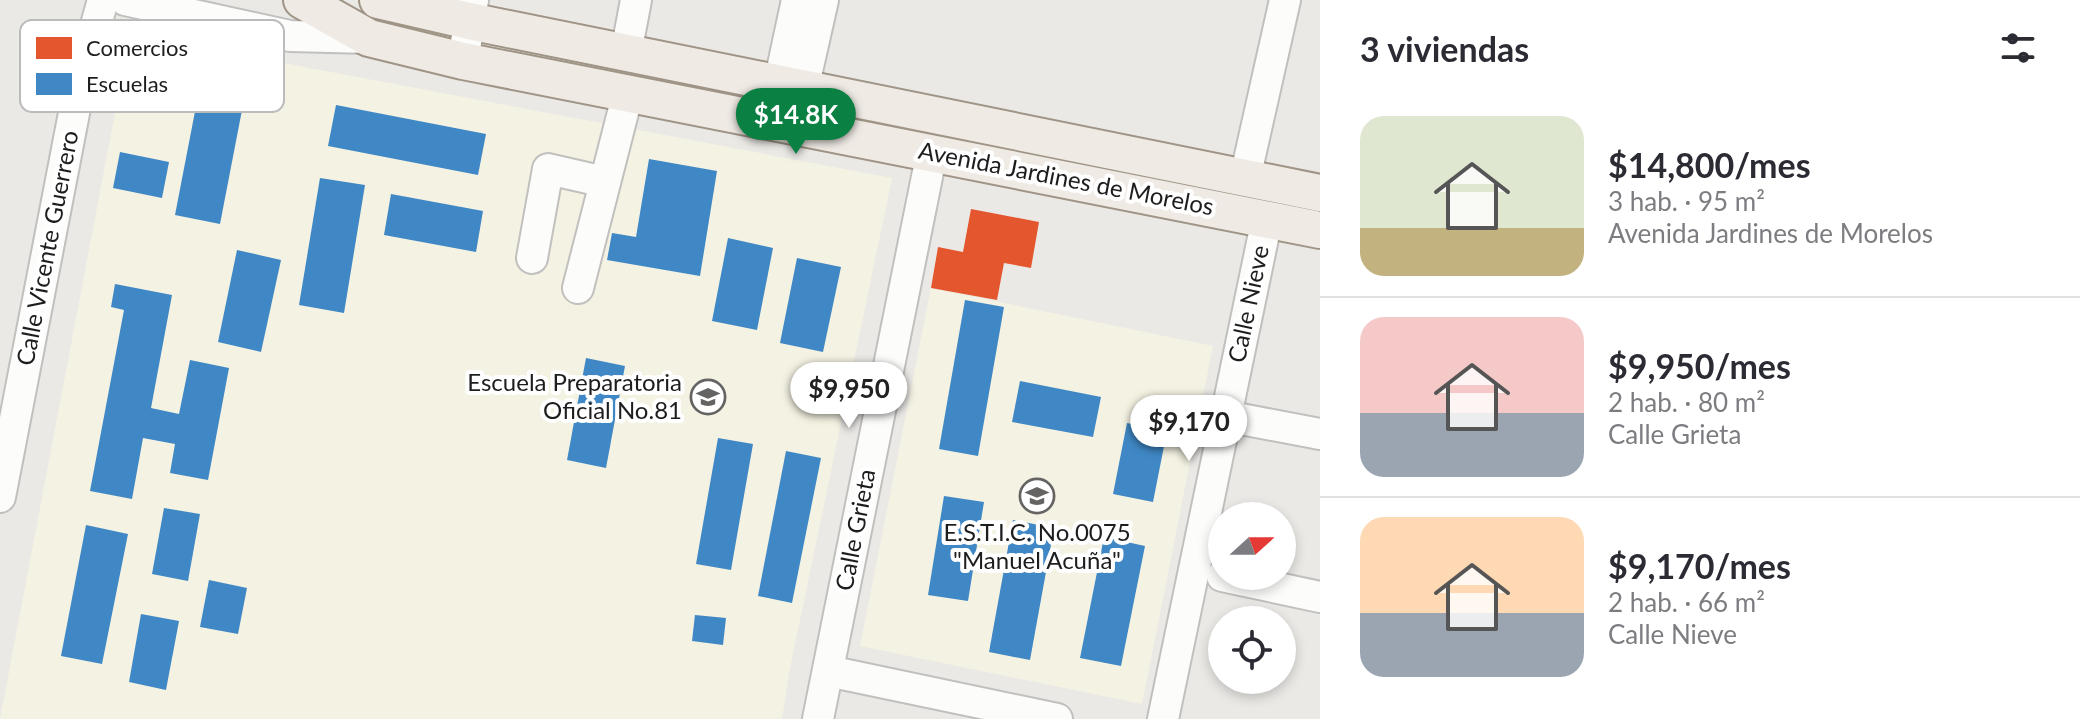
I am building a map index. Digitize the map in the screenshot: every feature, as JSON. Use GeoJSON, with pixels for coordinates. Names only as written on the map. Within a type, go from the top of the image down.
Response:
{"type":"FeatureCollection","features":[{"type":"Feature","properties":{"kind":"main road","name":"Avenida Jardines de Morelos"},"geometry":{"type":"LineString","coordinates":[[302,0],[369,38],[463,61],[1320,230]]}},
{"type":"Feature","properties":{"kind":"main road","name":"Avenida Jardines de Morelos"},"geometry":{"type":"LineString","coordinates":[[378,0],[471,10],[626,53],[1320,193]]}},
{"type":"Feature","properties":{"kind":"main road"},"geometry":{"type":"LineString","coordinates":[[1089,184],[1094,146]]}},
{"type":"Feature","properties":{"kind":"street","name":"Calle Vicente Guerrero"},"geometry":{"type":"LineString","coordinates":[[97,20],[103,0]]}},
{"type":"Feature","properties":{"kind":"street"},"geometry":{"type":"LineString","coordinates":[[125,0],[217,20]]}},
{"type":"Feature","properties":{"kind":"street"},"geometry":{"type":"LineString","coordinates":[[626,53],[636,0]]}},
{"type":"Feature","properties":{"kind":"street"},"geometry":{"type":"LineString","coordinates":[[791,86],[797,0]]}},
{"type":"Feature","properties":{"kind":"street"},"geometry":{"type":"LineString","coordinates":[[791,86],[823,0]]}},
{"type":"Feature","properties":{"kind":"street"},"geometry":{"type":"LineString","coordinates":[[1245,178],[1285,0]]}},
{"type":"Feature","properties":{"kind":"street"},"geometry":{"type":"LineString","coordinates":[[463,61],[471,10]]}},
{"type":"Feature","properties":{"kind":"street"},"geometry":{"type":"LineString","coordinates":[[284,35],[369,38]]}},
{"type":"Feature","properties":{"kind":"street"},"geometry":{"type":"LineString","coordinates":[[578,288],[628,93]]}},
{"type":"Feature","properties":{"kind":"street","name":"Calle Vicente Guerrero"},"geometry":{"type":"LineString","coordinates":[[0,497],[74,112]]}},
{"type":"Feature","properties":{"kind":"street","name":"Calle Grieta"},"geometry":{"type":"LineString","coordinates":[[818,719],[932,152]]}},
{"type":"Feature","properties":{"kind":"street"},"geometry":{"type":"LineString","coordinates":[[532,258],[548,169],[605,182]]}},
{"type":"Feature","properties":{"kind":"street","name":"Calle Nieve"},"geometry":{"type":"LineString","coordinates":[[1218,502],[1225,416],[1267,219]]}},
{"type":"Feature","properties":{"kind":"street"},"geometry":{"type":"LineString","coordinates":[[1225,416],[1320,434]]}},
{"type":"Feature","properties":{"kind":"street","name":"Calle Nieve"},"geometry":{"type":"LineString","coordinates":[[1163,719],[1208,588]]}},
{"type":"Feature","properties":{"kind":"street"},"geometry":{"type":"LineString","coordinates":[[1287,590],[1320,597]]}},
{"type":"Feature","properties":{"kind":"street"},"geometry":{"type":"LineString","coordinates":[[828,671],[998,714],[1057,719]]}},
{"type":"Feature","properties":{"kind":"shaded area"},"geometry":{"type":"Polygon","coordinates":[[[284,63],[892,178],[782,719],[0,719],[115,112],[284,112],[284,63]]]}},
{"type":"Feature","properties":{"kind":"shaded area","name":"E.S.T.I.C. No.0075 \"Manuel Acuña\""},"geometry":{"type":"Polygon","coordinates":[[[931,288],[1213,346],[1142,704],[860,646],[931,288]]]}},
{"type":"Feature","properties":{"kind":"building: Comercios"},"geometry":{"type":"Polygon","coordinates":[[[971,209],[1039,222],[1031,268],[1004,263],[997,300],[931,288],[938,247],[963,252],[971,209]]]}},
{"type":"Feature","properties":{"kind":"building: Escuelas"},"geometry":{"type":"Polygon","coordinates":[[[336,105],[486,134],[478,175],[328,146],[336,105]]]}},
{"type":"Feature","properties":{"kind":"building: Escuelas"},"geometry":{"type":"Polygon","coordinates":[[[195,112],[242,112],[220,224],[175,215],[195,112]]]}},
{"type":"Feature","properties":{"kind":"building: Escuelas"},"geometry":{"type":"Polygon","coordinates":[[[120,152],[169,162],[162,198],[113,188],[120,152]]]}},
{"type":"Feature","properties":{"kind":"building: Escuelas"},"geometry":{"type":"Polygon","coordinates":[[[649,159],[717,171],[700,276],[607,260],[612,233],[636,237],[649,159]]]}},
{"type":"Feature","properties":{"kind":"building: Escuelas"},"geometry":{"type":"Polygon","coordinates":[[[320,178],[365,185],[344,313],[299,305],[320,178]]]}},
{"type":"Feature","properties":{"kind":"building: Escuelas"},"geometry":{"type":"Polygon","coordinates":[[[391,194],[483,211],[476,252],[384,235],[391,194]]]}},
{"type":"Feature","properties":{"kind":"building: Escuelas"},"geometry":{"type":"Polygon","coordinates":[[[728,238],[773,248],[757,330],[712,321],[728,238]]]}},
{"type":"Feature","properties":{"kind":"building: Escuelas"},"geometry":{"type":"Polygon","coordinates":[[[237,250],[281,260],[261,352],[218,342],[237,250]]]}},
{"type":"Feature","properties":{"kind":"building: Escuelas"},"geometry":{"type":"Polygon","coordinates":[[[797,258],[841,267],[823,352],[780,343],[797,258]]]}},
{"type":"Feature","properties":{"kind":"building: Escuelas"},"geometry":{"type":"Polygon","coordinates":[[[115,284],[172,295],[151,408],[179,414],[190,360],[229,368],[208,480],[170,473],[175,444],[143,438],[132,499],[90,491],[124,310],[111,307],[115,284]]]}},
{"type":"Feature","properties":{"kind":"building: Escuelas"},"geometry":{"type":"Polygon","coordinates":[[[965,300],[1004,307],[978,456],[939,449],[965,300]]]}},
{"type":"Feature","properties":{"kind":"building: Escuelas"},"geometry":{"type":"Polygon","coordinates":[[[586,358],[625,366],[606,468],[567,460],[586,358]]]}},
{"type":"Feature","properties":{"kind":"building: Escuelas"},"geometry":{"type":"Polygon","coordinates":[[[1020,381],[1101,397],[1093,437],[1012,422],[1020,381]]]}},
{"type":"Feature","properties":{"kind":"building: Escuelas"},"geometry":{"type":"Polygon","coordinates":[[[1127,423],[1167,431],[1153,502],[1113,494],[1127,423]]]}},
{"type":"Feature","properties":{"kind":"building: Escuelas"},"geometry":{"type":"Polygon","coordinates":[[[718,438],[753,444],[731,570],[696,564],[718,438]]]}},
{"type":"Feature","properties":{"kind":"building: Escuelas"},"geometry":{"type":"Polygon","coordinates":[[[786,451],[821,458],[792,603],[758,596],[786,451]]]}},
{"type":"Feature","properties":{"kind":"building: Escuelas"},"geometry":{"type":"Polygon","coordinates":[[[944,496],[984,502],[968,601],[928,595],[944,496]]]}},
{"type":"Feature","properties":{"kind":"building: Escuelas"},"geometry":{"type":"Polygon","coordinates":[[[164,508],[200,514],[188,581],[152,574],[164,508]]]}},
{"type":"Feature","properties":{"kind":"building: Escuelas"},"geometry":{"type":"Polygon","coordinates":[[[1013,520],[1054,528],[1030,660],[989,652],[1013,520]]]}},
{"type":"Feature","properties":{"kind":"building: Escuelas"},"geometry":{"type":"Polygon","coordinates":[[[86,525],[128,534],[102,664],[61,656],[86,525]]]}},
{"type":"Feature","properties":{"kind":"building: Escuelas"},"geometry":{"type":"Polygon","coordinates":[[[1104,537],[1145,546],[1121,666],[1080,658],[1104,537]]]}},
{"type":"Feature","properties":{"kind":"building: Escuelas"},"geometry":{"type":"Polygon","coordinates":[[[209,580],[247,588],[238,634],[200,627],[209,580]]]}},
{"type":"Feature","properties":{"kind":"building: Escuelas"},"geometry":{"type":"Polygon","coordinates":[[[141,614],[179,621],[166,690],[129,682],[141,614]]]}},
{"type":"Feature","properties":{"kind":"building: Escuelas"},"geometry":{"type":"Polygon","coordinates":[[[695,615],[726,618],[723,645],[692,641],[695,615]]]}},
{"type":"Feature","properties":{"kind":"place","name":"Escuela Preparatoria Oficial No.81"},"geometry":{"type":"Point","coordinates":[708,397]}},
{"type":"Feature","properties":{"kind":"place","name":"E.S.T.I.C. No.0075 \"Manuel Acuña\""},"geometry":{"type":"Point","coordinates":[1037,496]}}]}
